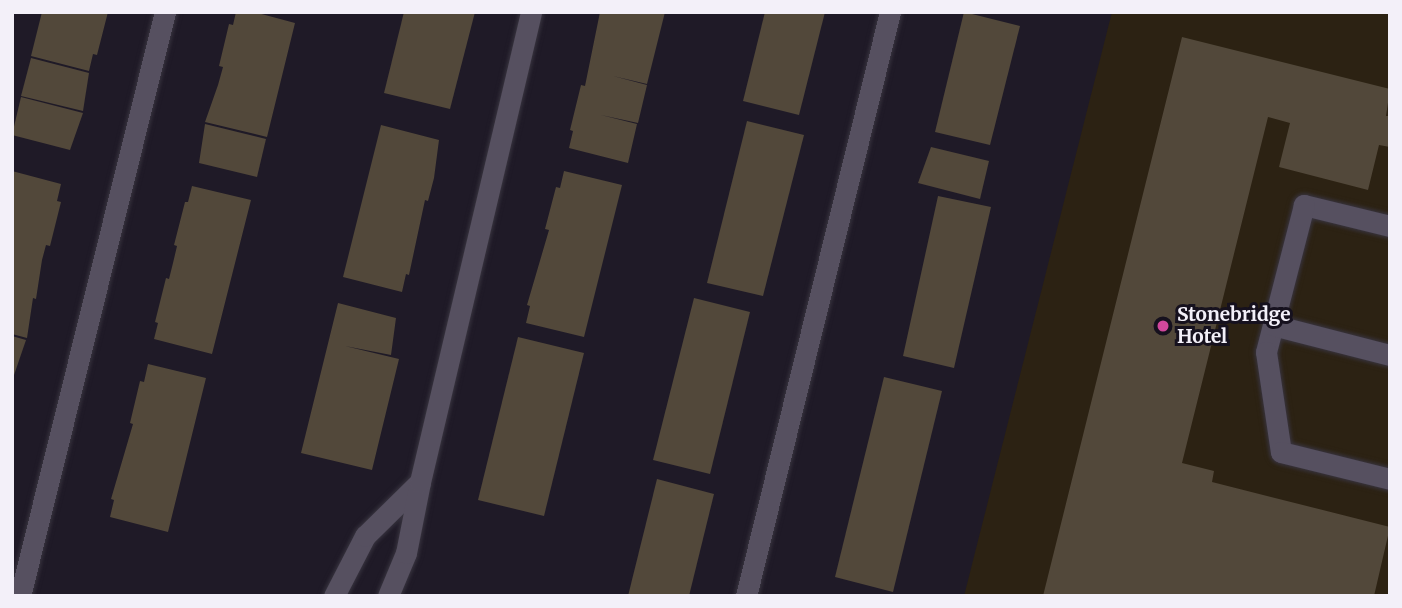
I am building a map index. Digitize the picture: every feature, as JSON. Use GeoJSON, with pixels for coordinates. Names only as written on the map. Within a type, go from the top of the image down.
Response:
{"type":"FeatureCollection","features":[{"type":"Feature","properties":{"kind":"lane"},"geometry":{"type":"LineString","coordinates":[[20,596],[164,12]]}},
{"type":"Feature","properties":{"kind":"lane"},"geometry":{"type":"LineString","coordinates":[[388,596],[406,553],[420,482],[531,12]]}},
{"type":"Feature","properties":{"kind":"lane"},"geometry":{"type":"LineString","coordinates":[[746,596],[890,12]]}},
{"type":"Feature","properties":{"kind":"lane"},"geometry":{"type":"LineString","coordinates":[[1390,226],[1304,205],[1266,352],[1280,452],[1390,479]]}},
{"type":"Feature","properties":{"kind":"lane"},"geometry":{"type":"LineString","coordinates":[[1273,325],[1390,355]]}},
{"type":"Feature","properties":{"kind":"lane"},"geometry":{"type":"LineString","coordinates":[[334,596],[365,536],[420,482]]}},
{"type":"Feature","properties":{"kind":"shaded area"},"geometry":{"type":"Polygon","coordinates":[[[1112,12],[1390,12],[1390,596],[964,596],[1112,12]]]}},
{"type":"Feature","properties":{"kind":"building"},"geometry":{"type":"Polygon","coordinates":[[[42,12],[108,12],[97,55],[93,54],[89,71],[31,56],[42,12]]]}},
{"type":"Feature","properties":{"kind":"building"},"geometry":{"type":"Polygon","coordinates":[[[236,12],[254,12],[295,23],[267,137],[205,122],[223,67],[219,66],[229,24],[233,25],[236,12]]]}},
{"type":"Feature","properties":{"kind":"building"},"geometry":{"type":"Polygon","coordinates":[[[404,12],[475,12],[450,109],[384,93],[404,12]]]}},
{"type":"Feature","properties":{"kind":"building"},"geometry":{"type":"Polygon","coordinates":[[[600,12],[665,12],[647,84],[613,76],[647,85],[638,123],[601,115],[637,124],[628,163],[569,148],[573,131],[570,130],[581,85],[585,86],[600,12]]]}},
{"type":"Feature","properties":{"kind":"building"},"geometry":{"type":"Polygon","coordinates":[[[765,12],[825,12],[799,115],[743,101],[765,12]]]}},
{"type":"Feature","properties":{"kind":"building"},"geometry":{"type":"Polygon","coordinates":[[[964,12],[1020,26],[990,145],[935,132],[964,12]]]}},
{"type":"Feature","properties":{"kind":"building","name":"Stonebridge Hotel"},"geometry":{"type":"Polygon","coordinates":[[[1182,37],[1390,89],[1386,116],[1390,116],[1390,147],[1379,145],[1368,190],[1279,167],[1290,123],[1268,117],[1182,463],[1214,471],[1212,482],[1390,527],[1374,596],[1043,596],[1182,37]]]}},
{"type":"Feature","properties":{"kind":"building"},"geometry":{"type":"Polygon","coordinates":[[[31,58],[89,73],[83,111],[21,96],[31,58]]]}},
{"type":"Feature","properties":{"kind":"building"},"geometry":{"type":"Polygon","coordinates":[[[21,97],[83,113],[70,150],[12,135],[21,97]]]}},
{"type":"Feature","properties":{"kind":"building"},"geometry":{"type":"Polygon","coordinates":[[[747,121],[804,135],[763,296],[707,283],[747,121]]]}},
{"type":"Feature","properties":{"kind":"building"},"geometry":{"type":"Polygon","coordinates":[[[205,124],[266,139],[257,177],[199,163],[205,124]]]}},
{"type":"Feature","properties":{"kind":"building"},"geometry":{"type":"Polygon","coordinates":[[[381,125],[439,140],[434,178],[428,201],[425,200],[409,275],[406,274],[402,292],[343,277],[381,125]]]}},
{"type":"Feature","properties":{"kind":"building"},"geometry":{"type":"Polygon","coordinates":[[[931,147],[989,161],[980,199],[918,183],[931,147]]]}},
{"type":"Feature","properties":{"kind":"building"},"geometry":{"type":"Polygon","coordinates":[[[12,171],[61,184],[57,201],[61,202],[50,246],[46,245],[42,260],[27,338],[12,334],[12,171]]]}},
{"type":"Feature","properties":{"kind":"building"},"geometry":{"type":"Polygon","coordinates":[[[564,171],[622,185],[584,337],[526,323],[530,306],[527,305],[549,230],[545,229],[556,187],[560,188],[564,171]]]}},
{"type":"Feature","properties":{"kind":"building"},"geometry":{"type":"Polygon","coordinates":[[[192,186],[251,200],[212,354],[154,339],[158,323],[155,322],[177,246],[174,245],[192,186]]]}},
{"type":"Feature","properties":{"kind":"building"},"geometry":{"type":"Polygon","coordinates":[[[938,196],[991,207],[954,368],[903,356],[938,196]]]}},
{"type":"Feature","properties":{"kind":"building"},"geometry":{"type":"Polygon","coordinates":[[[694,298],[750,312],[710,474],[653,460],[694,298]]]}},
{"type":"Feature","properties":{"kind":"building"},"geometry":{"type":"Polygon","coordinates":[[[338,303],[396,318],[391,355],[345,346],[399,359],[372,470],[301,453],[338,303]]]}},
{"type":"Feature","properties":{"kind":"building"},"geometry":{"type":"Polygon","coordinates":[[[12,336],[26,340],[13,378],[12,378],[12,336]]]}},
{"type":"Feature","properties":{"kind":"building"},"geometry":{"type":"Polygon","coordinates":[[[518,337],[584,353],[544,516],[478,500],[518,337]]]}},
{"type":"Feature","properties":{"kind":"building"},"geometry":{"type":"Polygon","coordinates":[[[148,364],[206,378],[168,532],[110,517],[114,500],[111,499],[133,424],[130,423],[140,381],[144,382],[148,364]]]}},
{"type":"Feature","properties":{"kind":"building"},"geometry":{"type":"Polygon","coordinates":[[[884,377],[942,391],[893,592],[835,577],[884,377]]]}},
{"type":"Feature","properties":{"kind":"building"},"geometry":{"type":"Polygon","coordinates":[[[657,479],[714,494],[689,596],[628,596],[657,479]]]}},
{"type":"Feature","properties":{"kind":"place","name":"Stonebridge Hotel"},"geometry":{"type":"Point","coordinates":[1163,326]}}]}
